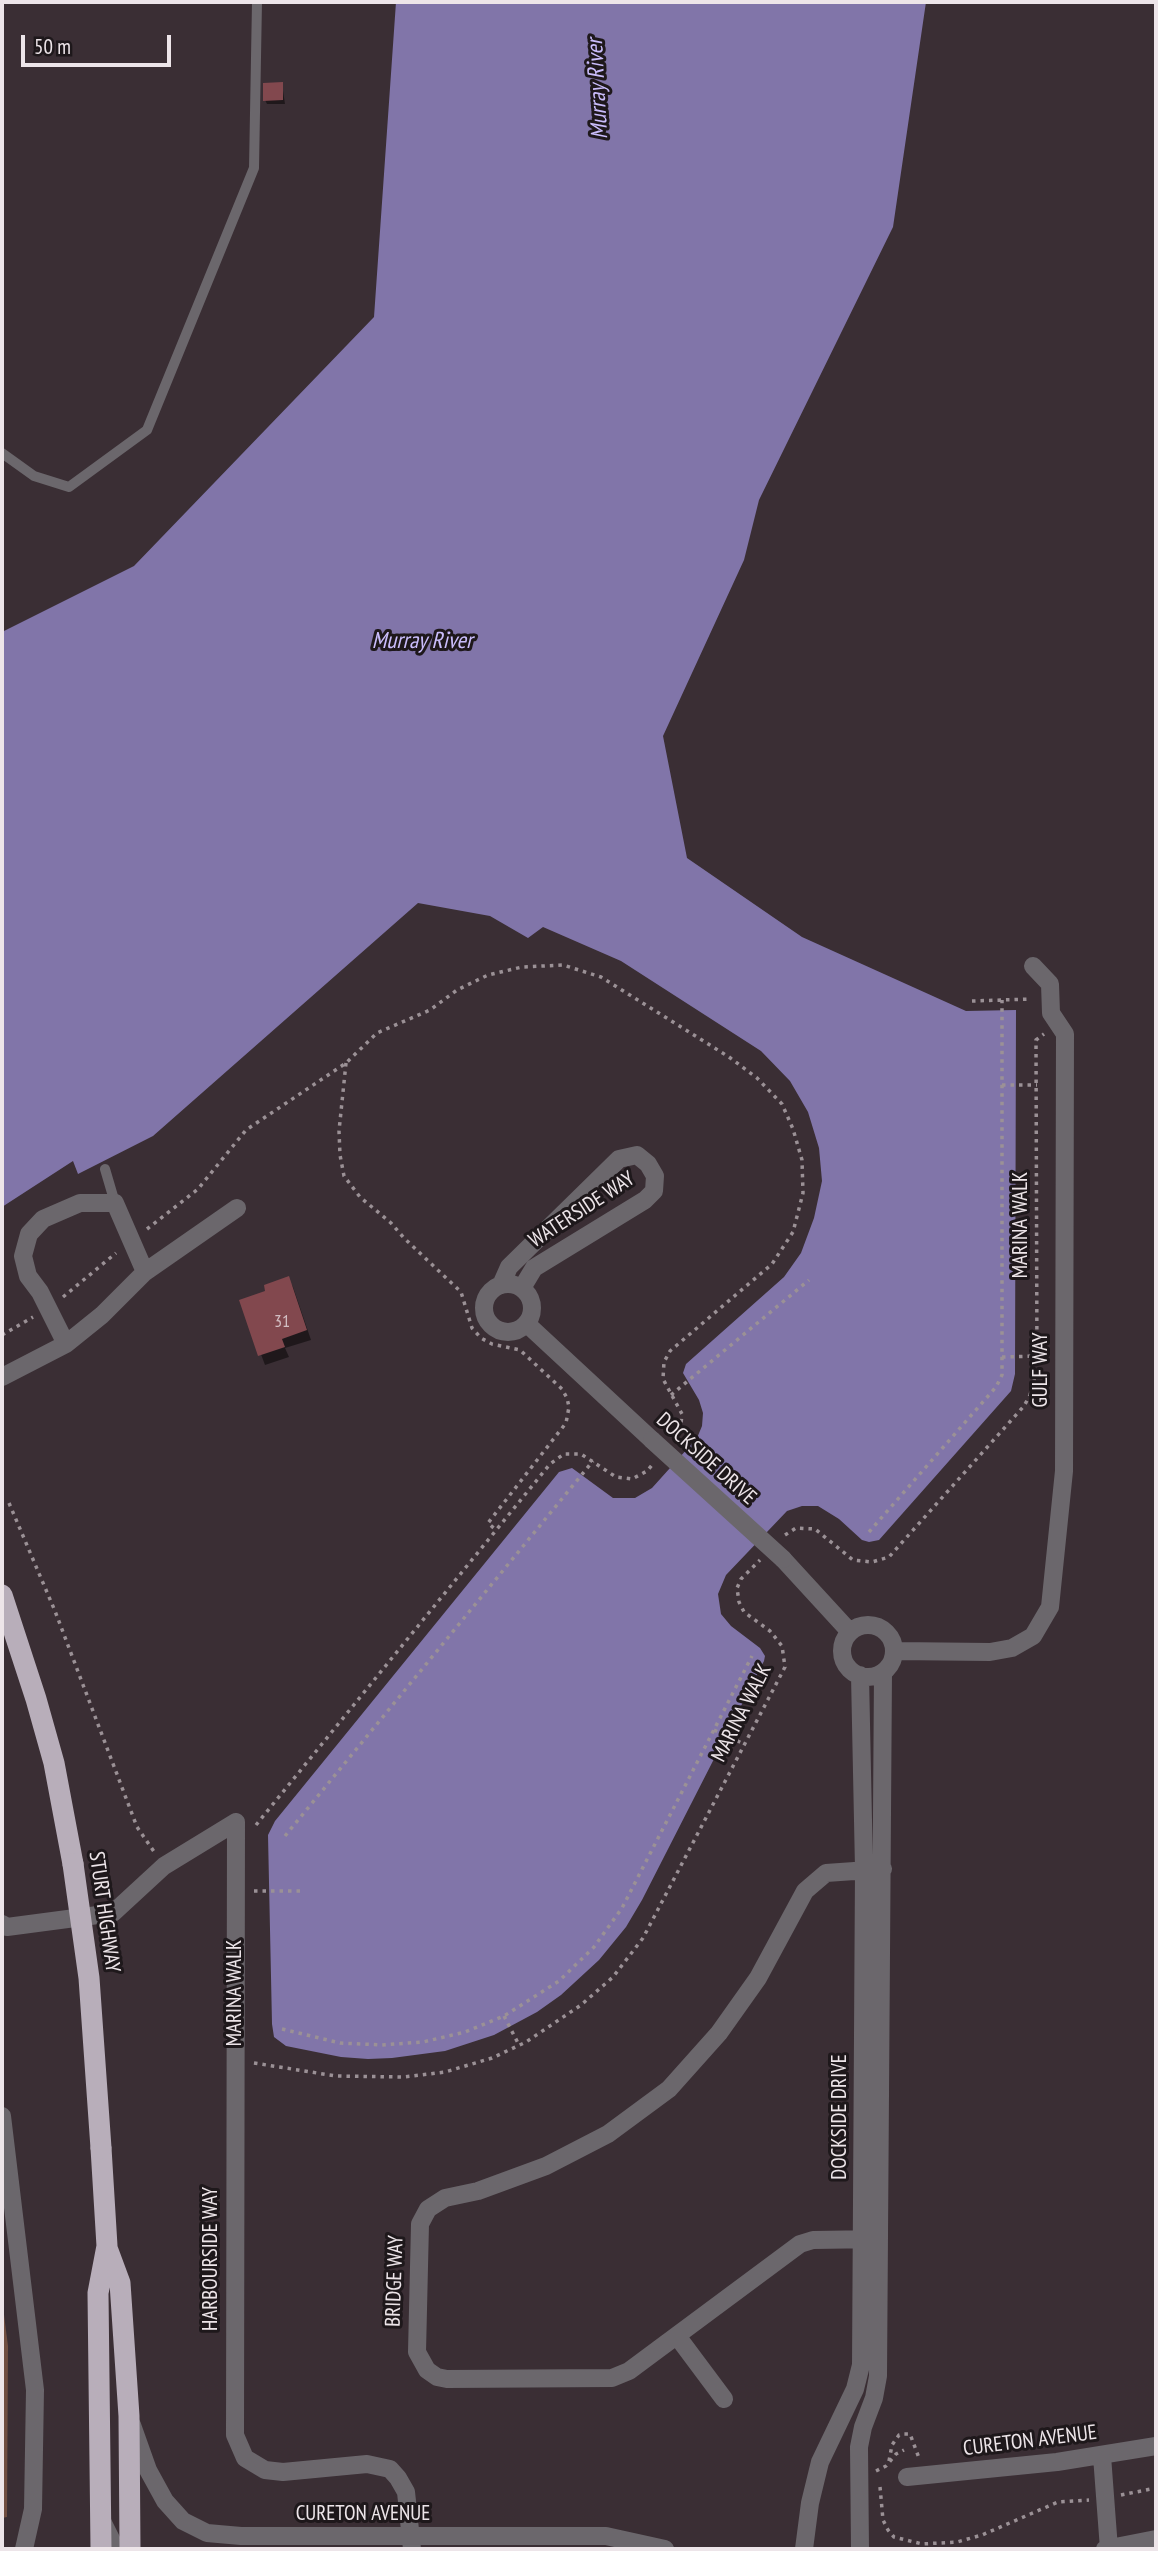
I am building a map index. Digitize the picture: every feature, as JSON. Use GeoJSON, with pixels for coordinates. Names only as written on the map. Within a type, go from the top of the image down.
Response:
{"type":"FeatureCollection","features":[{"type":"Feature","properties":{"kind":"highway","name":"STURT HIGHWAY"},"geometry":{"type":"LineString","coordinates":[[2,1595],[54,1763],[73,1864],[89,1979],[107,2246],[98,2293],[101,2549]]}},
{"type":"Feature","properties":{"kind":"highway","name":"STURT HIGHWAY"},"geometry":{"type":"LineString","coordinates":[[107,2246],[120,2283],[129,2416],[130,2549]]}},
{"type":"Feature","properties":{"kind":"street","name":"GULF WAY"},"geometry":{"type":"LineString","coordinates":[[895,1651],[990,1652],[1012,1648],[1033,1636],[1050,1607],[1064,1471],[1065,1034],[1051,1013],[1050,984],[1033,966]]}},
{"type":"Feature","properties":{"kind":"street","name":"WATERSIDE WAY"},"geometry":{"type":"LineString","coordinates":[[501,1285],[509,1267],[619,1159],[637,1155],[648,1164],[655,1176],[654,1191],[645,1200],[534,1268],[522,1288]]}},
{"type":"Feature","properties":{"kind":"street"},"geometry":{"type":"LineString","coordinates":[[66,1344],[28,1276],[23,1256],[29,1234],[43,1219],[80,1203],[115,1203],[145,1272]]}},
{"type":"Feature","properties":{"kind":"street"},"geometry":{"type":"LineString","coordinates":[[2,1377],[66,1344],[103,1315],[145,1272],[237,1208]]}},
{"type":"Feature","properties":{"kind":"street"},"geometry":{"type":"LineString","coordinates":[[512,1284],[522,1288],[530,1299],[532,1312],[527,1324],[516,1331],[503,1333],[492,1327],[484,1316],[484,1303],[490,1292],[501,1285],[512,1284]]}},
{"type":"Feature","properties":{"kind":"street","name":"DOCKSIDE DRIVE"},"geometry":{"type":"LineString","coordinates":[[527,1324],[775,1556],[850,1632]]}},
{"type":"Feature","properties":{"kind":"street"},"geometry":{"type":"LineString","coordinates":[[874,1625],[889,1634],[895,1651],[893,1659],[883,1672],[868,1677],[846,1665],[842,1648],[850,1632],[857,1627],[874,1625]]}},
{"type":"Feature","properties":{"kind":"street","name":"DOCKSIDE DRIVE"},"geometry":{"type":"LineString","coordinates":[[804,2549],[810,2503],[820,2462],[855,2389],[860,2371],[871,2239],[883,1869],[883,1672]]}},
{"type":"Feature","properties":{"kind":"street","name":"DOCKSIDE DRIVE"},"geometry":{"type":"LineString","coordinates":[[860,1675],[871,2239],[878,2376],[860,2441],[860,2549]]}},
{"type":"Feature","properties":{"kind":"street","name":"HARBOURSIDE WAY"},"geometry":{"type":"LineString","coordinates":[[164,1866],[236,1822],[235,2435],[245,2458],[265,2470],[283,2472],[367,2464],[390,2469],[406,2491],[411,2543]]}},
{"type":"Feature","properties":{"kind":"street"},"geometry":{"type":"LineString","coordinates":[[2,1924],[7,1927],[113,1913],[164,1866]]}},
{"type":"Feature","properties":{"kind":"street","name":"BRIDGE WAY"},"geometry":{"type":"LineString","coordinates":[[871,2239],[813,2240],[800,2244],[629,2371],[612,2378],[447,2379],[437,2377],[427,2370],[417,2352],[419,2224],[428,2209],[445,2198],[478,2191],[546,2166],[608,2134],[669,2089],[719,2033],[758,1978],[805,1891],[827,1872],[883,1869]]}},
{"type":"Feature","properties":{"kind":"street"},"geometry":{"type":"LineString","coordinates":[[2,2116],[4,2163],[35,2390],[33,2509],[24,2549]]}},
{"type":"Feature","properties":{"kind":"street"},"geometry":{"type":"LineString","coordinates":[[677,2336],[724,2399]]}},
{"type":"Feature","properties":{"kind":"street","name":"CURETON AVENUE"},"geometry":{"type":"LineString","coordinates":[[129,2416],[148,2470],[161,2495],[183,2521],[197,2530],[217,2535],[411,2543],[606,2536],[665,2549]]}},
{"type":"Feature","properties":{"kind":"street","name":"CURETON AVENUE"},"geometry":{"type":"LineString","coordinates":[[916,2476],[1102,2456],[1156,2446]]}},
{"type":"Feature","properties":{"kind":"street"},"geometry":{"type":"LineString","coordinates":[[1102,2456],[1108,2549],[1156,2539]]}},
{"type":"Feature","properties":{"kind":"street"},"geometry":{"type":"LineString","coordinates":[[101,2519],[116,2549]]}},
{"type":"Feature","properties":{"kind":"lane"},"geometry":{"type":"LineString","coordinates":[[2,453],[34,476],[69,486],[147,430],[254,168],[257,2]]}},
{"type":"Feature","properties":{"kind":"lane"},"geometry":{"type":"LineString","coordinates":[[106,1169],[115,1203]]}},
{"type":"Feature","properties":{"kind":"path"},"geometry":{"type":"LineString","coordinates":[[2,1335],[48,1309],[198,1189],[246,1130],[346,1063],[377,1033],[430,1010],[457,990],[488,975],[522,967],[563,965]]}},
{"type":"Feature","properties":{"kind":"path"},"geometry":{"type":"LineString","coordinates":[[972,1001],[1031,1000],[1031,991]]}},
{"type":"Feature","properties":{"kind":"path"},"geometry":{"type":"LineString","coordinates":[[869,1532],[996,1387],[1002,1375],[1002,1000]]}},
{"type":"Feature","properties":{"kind":"path","name":"MARINA WALK"},"geometry":{"type":"LineString","coordinates":[[783,1536],[796,1528],[815,1529],[853,1560],[872,1562],[889,1556],[1024,1406],[1030,1395],[1037,1369],[1036,1040],[1060,1027]]}},
{"type":"Feature","properties":{"kind":"path"},"geometry":{"type":"LineString","coordinates":[[346,1063],[338,1131],[344,1176],[360,1197],[391,1223],[461,1292],[472,1328],[481,1338],[492,1344],[520,1350],[562,1389],[567,1398],[569,1407],[566,1423],[488,1523],[496,1530]]}},
{"type":"Feature","properties":{"kind":"path"},"geometry":{"type":"LineString","coordinates":[[1002,1085],[1037,1085]]}},
{"type":"Feature","properties":{"kind":"path"},"geometry":{"type":"LineString","coordinates":[[671,1395],[809,1280]]}},
{"type":"Feature","properties":{"kind":"path"},"geometry":{"type":"LineString","coordinates":[[1002,1357],[1036,1356]]}},
{"type":"Feature","properties":{"kind":"path"},"geometry":{"type":"LineString","coordinates":[[285,1836],[593,1461]]}},
{"type":"Feature","properties":{"kind":"path"},"geometry":{"type":"LineString","coordinates":[[9,1503],[55,1611],[137,1827],[164,1866]]}},
{"type":"Feature","properties":{"kind":"path","name":"MARINA WALK"},"geometry":{"type":"LineString","coordinates":[[251,2062],[336,2076],[404,2077],[445,2072],[492,2058],[519,2045],[581,2005],[613,1977],[643,1938],[785,1667],[782,1646],[770,1631],[744,1612],[737,1588],[741,1579],[775,1556]]}},
{"type":"Feature","properties":{"kind":"path"},"geometry":{"type":"LineString","coordinates":[[282,2029],[340,2043],[399,2045],[424,2042],[465,2032],[504,2016],[559,1981],[608,1928],[635,1884],[752,1656]]}},
{"type":"Feature","properties":{"kind":"path"},"geometry":{"type":"LineString","coordinates":[[714,1730],[744,1745]]}},
{"type":"Feature","properties":{"kind":"path"},"geometry":{"type":"LineString","coordinates":[[251,1891],[301,1891]]}},
{"type":"Feature","properties":{"kind":"path"},"geometry":{"type":"LineString","coordinates":[[504,2016],[519,2045]]}},
{"type":"Feature","properties":{"kind":"path"},"geometry":{"type":"LineString","coordinates":[[889,2463],[889,2453],[896,2438],[910,2434],[916,2476]]}},
{"type":"Feature","properties":{"kind":"path"},"geometry":{"type":"LineString","coordinates":[[879,2471],[883,2520],[887,2530],[905,2542],[922,2544],[957,2542],[982,2535],[1058,2502],[1105,2498],[1156,2488]]}},
{"type":"Feature","properties":{"kind":"shaded area"},"geometry":{"type":"Polygon","coordinates":[[[2,2299],[8,2346],[7,2517],[2,2518],[2,2299]]]}},
{"type":"Feature","properties":{"kind":"water","name":"Murray River"},"geometry":{"type":"Polygon","coordinates":[[[396,2],[926,2],[893,227],[759,500],[744,560],[663,736],[687,858],[802,937],[966,1011],[1016,1010],[1015,1374],[1011,1391],[879,1540],[862,1540],[839,1519],[818,1506],[802,1506],[787,1511],[726,1575],[718,1594],[721,1614],[731,1626],[760,1648],[765,1656],[764,1661],[642,1900],[626,1927],[599,1960],[561,1995],[537,2012],[494,2035],[445,2051],[368,2059],[341,2057],[286,2046],[274,2037],[268,1835],[275,1821],[559,1472],[572,1468],[613,1498],[635,1498],[652,1488],[697,1438],[703,1413],[699,1400],[683,1373],[686,1364],[784,1277],[801,1253],[814,1218],[822,1181],[819,1148],[808,1112],[790,1081],[761,1051],[621,961],[543,927],[528,938],[490,916],[418,903],[153,1136],[78,1174],[73,1161],[2,1207],[2,632],[134,566],[374,317],[396,2]]]}},
{"type":"Feature","properties":{"kind":"building"},"geometry":{"type":"Polygon","coordinates":[[[283,82],[283,100],[263,101],[263,83],[283,82]]]}},
{"type":"Feature","properties":{"kind":"building"},"geometry":{"type":"Polygon","coordinates":[[[289,1276],[307,1330],[282,1339],[285,1347],[258,1356],[239,1300],[265,1291],[264,1285],[289,1276]]]}}]}
